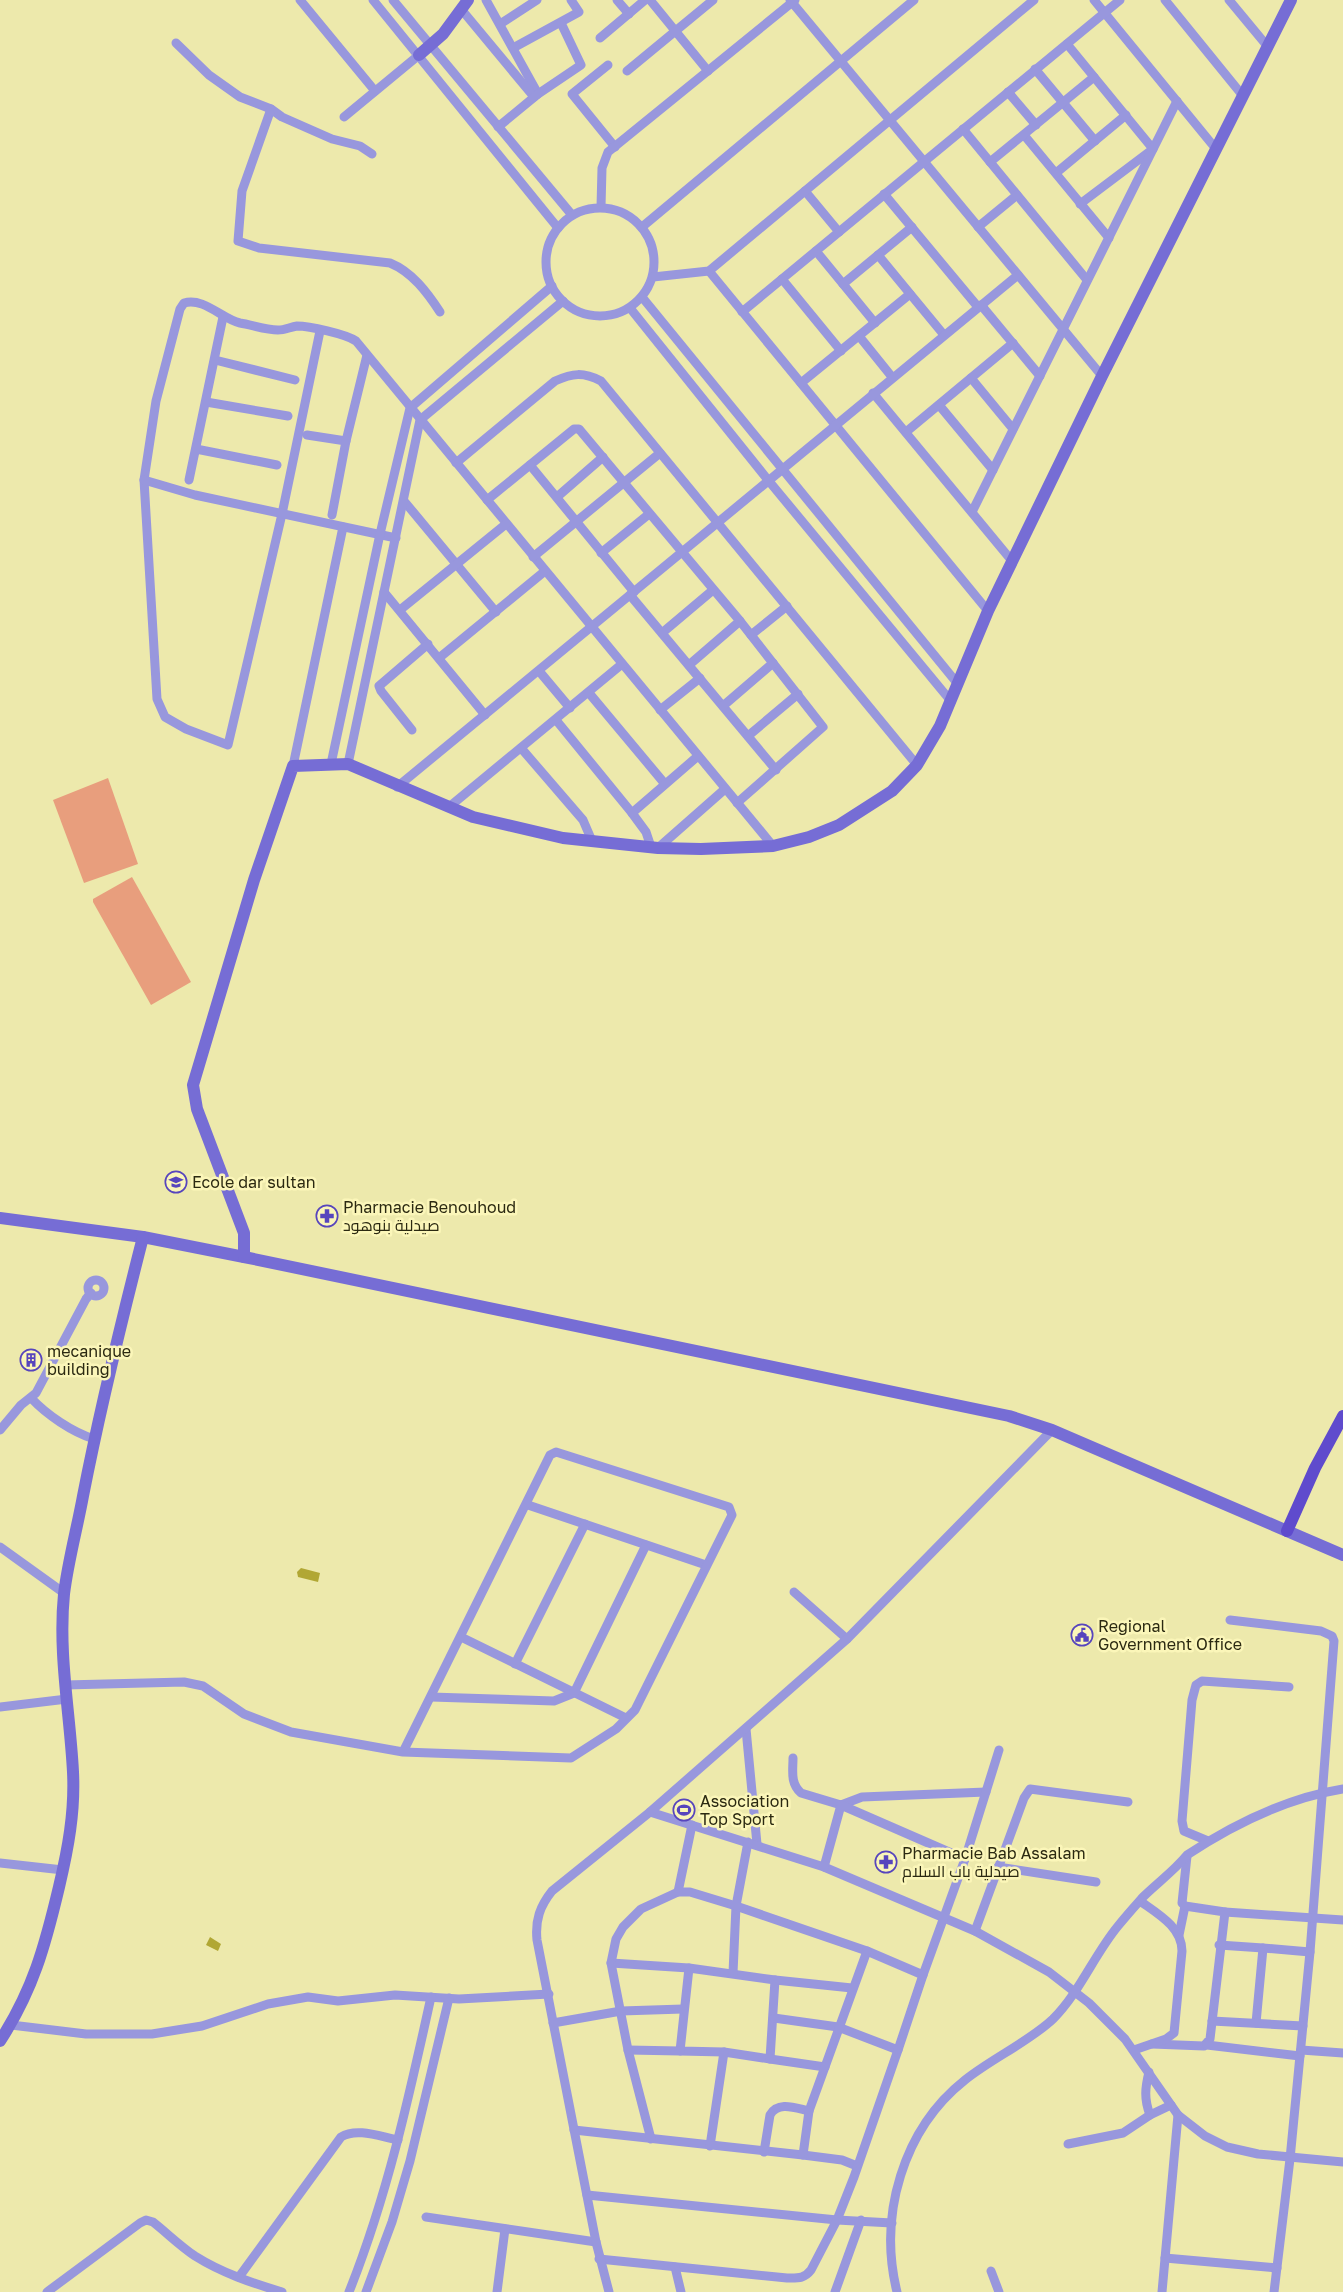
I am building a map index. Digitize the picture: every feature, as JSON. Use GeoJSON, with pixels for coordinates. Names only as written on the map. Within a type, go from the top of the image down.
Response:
{"type":"FeatureCollection","features":[{"type":"Feature","properties":{"kind":"main road"},"geometry":{"type":"LineString","coordinates":[[244,1257],[244,1233],[197,1110],[193,1084],[254,880],[292,766],[348,764],[398,787],[449,807],[522,830],[592,842],[655,848],[701,849],[773,846],[810,838],[839,825],[892,791],[917,764],[940,726],[956,683],[988,610],[1102,376],[1291,0]]}},
{"type":"Feature","properties":{"kind":"main road"},"geometry":{"type":"LineString","coordinates":[[419,55],[443,34],[465,4]]}},
{"type":"Feature","properties":{"kind":"main road"},"geometry":{"type":"LineString","coordinates":[[0,1218],[143,1237],[1009,1416],[1052,1430],[1343,1554]]}},
{"type":"Feature","properties":{"kind":"main road"},"geometry":{"type":"LineString","coordinates":[[0,2041],[28,1991],[44,1950],[63,1870],[73,1803],[72,1749],[65,1686],[62,1614],[64,1593],[68,1564],[94,1440],[143,1237]]}},
{"type":"Feature","properties":{"kind":"main road"},"geometry":{"type":"LineString","coordinates":[[1287,1531],[1315,1468],[1343,1416]]}},
{"type":"Feature","properties":{"kind":"street"},"geometry":{"type":"LineString","coordinates":[[300,0],[375,91]]}},
{"type":"Feature","properties":{"kind":"street"},"geometry":{"type":"LineString","coordinates":[[373,0],[558,228]]}},
{"type":"Feature","properties":{"kind":"street"},"geometry":{"type":"LineString","coordinates":[[394,0],[572,215]]}},
{"type":"Feature","properties":{"kind":"street"},"geometry":{"type":"LineString","coordinates":[[486,0],[536,96]]}},
{"type":"Feature","properties":{"kind":"street"},"geometry":{"type":"LineString","coordinates":[[500,24],[537,0]]}},
{"type":"Feature","properties":{"kind":"street"},"geometry":{"type":"LineString","coordinates":[[512,48],[579,12],[571,0]]}},
{"type":"Feature","properties":{"kind":"street"},"geometry":{"type":"LineString","coordinates":[[617,0],[629,14]]}},
{"type":"Feature","properties":{"kind":"street"},"geometry":{"type":"LineString","coordinates":[[600,38],[645,0]]}},
{"type":"Feature","properties":{"kind":"street"},"geometry":{"type":"LineString","coordinates":[[650,0],[708,71]]}},
{"type":"Feature","properties":{"kind":"street"},"geometry":{"type":"LineString","coordinates":[[627,71],[713,0]]}},
{"type":"Feature","properties":{"kind":"street"},"geometry":{"type":"LineString","coordinates":[[642,227],[914,0]]}},
{"type":"Feature","properties":{"kind":"street"},"geometry":{"type":"LineString","coordinates":[[653,277],[709,271],[1034,0]]}},
{"type":"Feature","properties":{"kind":"street"},"geometry":{"type":"LineString","coordinates":[[1094,0],[1216,149]]}},
{"type":"Feature","properties":{"kind":"street"},"geometry":{"type":"LineString","coordinates":[[742,312],[1120,0]]}},
{"type":"Feature","properties":{"kind":"street"},"geometry":{"type":"LineString","coordinates":[[1165,0],[1243,96]]}},
{"type":"Feature","properties":{"kind":"street"},"geometry":{"type":"LineString","coordinates":[[1229,0],[1268,47]]}},
{"type":"Feature","properties":{"kind":"street"},"geometry":{"type":"LineString","coordinates":[[601,207],[602,168],[608,152],[792,1],[1102,376]]}},
{"type":"Feature","properties":{"kind":"street"},"geometry":{"type":"LineString","coordinates":[[465,4],[536,96]]}},
{"type":"Feature","properties":{"kind":"street"},"geometry":{"type":"LineString","coordinates":[[498,127],[536,96],[581,65],[561,23]]}},
{"type":"Feature","properties":{"kind":"street"},"geometry":{"type":"LineString","coordinates":[[176,43],[195,63],[240,97],[271,109],[332,139],[360,146],[372,154]]}},
{"type":"Feature","properties":{"kind":"street"},"geometry":{"type":"LineString","coordinates":[[1067,44],[1153,149]]}},
{"type":"Feature","properties":{"kind":"street"},"geometry":{"type":"LineString","coordinates":[[344,117],[419,55]]}},
{"type":"Feature","properties":{"kind":"street"},"geometry":{"type":"LineString","coordinates":[[608,65],[572,94],[615,147]]}},
{"type":"Feature","properties":{"kind":"street"},"geometry":{"type":"LineString","coordinates":[[1036,69],[1095,141]]}},
{"type":"Feature","properties":{"kind":"street"},"geometry":{"type":"LineString","coordinates":[[990,162],[1094,77]]}},
{"type":"Feature","properties":{"kind":"street"},"geometry":{"type":"LineString","coordinates":[[1008,92],[1036,125]]}},
{"type":"Feature","properties":{"kind":"street"},"geometry":{"type":"LineString","coordinates":[[972,512],[1177,101]]}},
{"type":"Feature","properties":{"kind":"street"},"geometry":{"type":"LineString","coordinates":[[271,109],[242,191],[238,241],[259,248],[390,263],[403,269],[410,275],[423,288],[440,312]]}},
{"type":"Feature","properties":{"kind":"street"},"geometry":{"type":"LineString","coordinates":[[1056,173],[1126,115]]}},
{"type":"Feature","properties":{"kind":"street"},"geometry":{"type":"LineString","coordinates":[[963,129],[1087,280]]}},
{"type":"Feature","properties":{"kind":"street"},"geometry":{"type":"LineString","coordinates":[[1024,135],[1109,238]]}},
{"type":"Feature","properties":{"kind":"street"},"geometry":{"type":"LineString","coordinates":[[1080,204],[1153,149]]}},
{"type":"Feature","properties":{"kind":"street"},"geometry":{"type":"LineString","coordinates":[[805,191],[839,232]]}},
{"type":"Feature","properties":{"kind":"street"},"geometry":{"type":"LineString","coordinates":[[884,194],[1040,376]]}},
{"type":"Feature","properties":{"kind":"street"},"geometry":{"type":"LineString","coordinates":[[978,227],[1017,195]]}},
{"type":"Feature","properties":{"kind":"street"},"geometry":{"type":"LineString","coordinates":[[601,207],[613,209],[629,215],[642,227],[651,242],[655,260],[653,277],[642,297],[630,308],[613,315],[595,316],[578,311],[563,301],[552,286],[547,271],[546,256],[550,241],[558,228],[572,215],[583,210],[601,207]]}},
{"type":"Feature","properties":{"kind":"street"},"geometry":{"type":"LineString","coordinates":[[843,284],[912,227]]}},
{"type":"Feature","properties":{"kind":"street"},"geometry":{"type":"LineString","coordinates":[[816,251],[875,322]]}},
{"type":"Feature","properties":{"kind":"street"},"geometry":{"type":"LineString","coordinates":[[878,255],[944,335]]}},
{"type":"Feature","properties":{"kind":"street"},"geometry":{"type":"LineString","coordinates":[[709,271],[988,610]]}},
{"type":"Feature","properties":{"kind":"street"},"geometry":{"type":"LineString","coordinates":[[398,787],[592,628],[781,468],[1018,275]]}},
{"type":"Feature","properties":{"kind":"street"},"geometry":{"type":"LineString","coordinates":[[782,279],[841,351]]}},
{"type":"Feature","properties":{"kind":"street"},"geometry":{"type":"LineString","coordinates":[[331,764],[380,534],[410,408],[552,286]]}},
{"type":"Feature","properties":{"kind":"street"},"geometry":{"type":"LineString","coordinates":[[801,384],[910,294]]}},
{"type":"Feature","properties":{"kind":"street"},"geometry":{"type":"LineString","coordinates":[[642,297],[956,683]]}},
{"type":"Feature","properties":{"kind":"street"},"geometry":{"type":"LineString","coordinates":[[348,764],[420,420],[563,301]]}},
{"type":"Feature","properties":{"kind":"street"},"geometry":{"type":"LineString","coordinates":[[320,331],[282,514],[228,745],[186,729],[165,717],[157,699],[144,480],[156,401],[180,309],[184,304],[190,302],[209,307],[223,317],[236,322],[276,330],[296,326],[349,337],[356,341],[773,846]]}},
{"type":"Feature","properties":{"kind":"street"},"geometry":{"type":"LineString","coordinates":[[630,308],[768,480],[950,700]]}},
{"type":"Feature","properties":{"kind":"street"},"geometry":{"type":"LineString","coordinates":[[189,480],[223,317]]}},
{"type":"Feature","properties":{"kind":"street"},"geometry":{"type":"LineString","coordinates":[[859,336],[892,377]]}},
{"type":"Feature","properties":{"kind":"street"},"geometry":{"type":"LineString","coordinates":[[906,432],[1013,343]]}},
{"type":"Feature","properties":{"kind":"street"},"geometry":{"type":"LineString","coordinates":[[332,515],[346,442],[367,355]]}},
{"type":"Feature","properties":{"kind":"street"},"geometry":{"type":"LineString","coordinates":[[215,360],[296,380]]}},
{"type":"Feature","properties":{"kind":"street"},"geometry":{"type":"LineString","coordinates":[[456,463],[554,381],[571,373],[587,374],[601,381],[917,764]]}},
{"type":"Feature","properties":{"kind":"street"},"geometry":{"type":"LineString","coordinates":[[971,378],[1013,429]]}},
{"type":"Feature","properties":{"kind":"street"},"geometry":{"type":"LineString","coordinates":[[873,393],[1012,561]]}},
{"type":"Feature","properties":{"kind":"street"},"geometry":{"type":"LineString","coordinates":[[206,402],[288,416]]}},
{"type":"Feature","properties":{"kind":"street"},"geometry":{"type":"LineString","coordinates":[[939,404],[993,470]]}},
{"type":"Feature","properties":{"kind":"street"},"geometry":{"type":"LineString","coordinates":[[487,500],[576,428],[582,431],[649,514],[740,621],[823,727],[737,803]]}},
{"type":"Feature","properties":{"kind":"street"},"geometry":{"type":"LineString","coordinates":[[307,435],[346,442]]}},
{"type":"Feature","properties":{"kind":"street"},"geometry":{"type":"LineString","coordinates":[[196,449],[278,465]]}},
{"type":"Feature","properties":{"kind":"street"},"geometry":{"type":"LineString","coordinates":[[533,557],[660,452]]}},
{"type":"Feature","properties":{"kind":"street"},"geometry":{"type":"LineString","coordinates":[[557,497],[603,457]]}},
{"type":"Feature","properties":{"kind":"street"},"geometry":{"type":"LineString","coordinates":[[530,465],[602,553],[662,633],[776,770]]}},
{"type":"Feature","properties":{"kind":"street"},"geometry":{"type":"LineString","coordinates":[[144,480],[195,494],[396,538]]}},
{"type":"Feature","properties":{"kind":"street"},"geometry":{"type":"LineString","coordinates":[[404,501],[496,612]]}},
{"type":"Feature","properties":{"kind":"street"},"geometry":{"type":"LineString","coordinates":[[602,553],[649,514]]}},
{"type":"Feature","properties":{"kind":"street"},"geometry":{"type":"LineString","coordinates":[[400,610],[506,524]]}},
{"type":"Feature","properties":{"kind":"street"},"geometry":{"type":"LineString","coordinates":[[292,766],[343,527]]}},
{"type":"Feature","properties":{"kind":"street"},"geometry":{"type":"LineString","coordinates":[[439,658],[545,571]]}},
{"type":"Feature","properties":{"kind":"street"},"geometry":{"type":"LineString","coordinates":[[662,633],[713,590]]}},
{"type":"Feature","properties":{"kind":"street"},"geometry":{"type":"LineString","coordinates":[[384,592],[485,716]]}},
{"type":"Feature","properties":{"kind":"street"},"geometry":{"type":"LineString","coordinates":[[751,635],[786,606]]}},
{"type":"Feature","properties":{"kind":"street"},"geometry":{"type":"LineString","coordinates":[[689,665],[740,621]]}},
{"type":"Feature","properties":{"kind":"street"},"geometry":{"type":"LineString","coordinates":[[412,730],[380,691],[379,686],[428,644]]}},
{"type":"Feature","properties":{"kind":"street"},"geometry":{"type":"LineString","coordinates":[[723,706],[773,663]]}},
{"type":"Feature","properties":{"kind":"street"},"geometry":{"type":"LineString","coordinates":[[449,807],[622,664]]}},
{"type":"Feature","properties":{"kind":"street"},"geometry":{"type":"LineString","coordinates":[[539,671],[570,708]]}},
{"type":"Feature","properties":{"kind":"street"},"geometry":{"type":"LineString","coordinates":[[660,710],[700,678]]}},
{"type":"Feature","properties":{"kind":"street"},"geometry":{"type":"LineString","coordinates":[[589,692],[665,784]]}},
{"type":"Feature","properties":{"kind":"street"},"geometry":{"type":"LineString","coordinates":[[748,736],[798,694]]}},
{"type":"Feature","properties":{"kind":"street"},"geometry":{"type":"LineString","coordinates":[[556,720],[632,812],[655,848],[725,788]]}},
{"type":"Feature","properties":{"kind":"street"},"geometry":{"type":"LineString","coordinates":[[521,748],[583,820],[592,842]]}},
{"type":"Feature","properties":{"kind":"street"},"geometry":{"type":"LineString","coordinates":[[632,812],[698,756]]}},
{"type":"Feature","properties":{"kind":"street"},"geometry":{"type":"LineString","coordinates":[[0,1430],[21,1405],[36,1394],[86,1299],[91,1293]]}},
{"type":"Feature","properties":{"kind":"street"},"geometry":{"type":"LineString","coordinates":[[30,1398],[38,1406],[81,1435],[94,1440]]}},
{"type":"Feature","properties":{"kind":"street"},"geometry":{"type":"LineString","coordinates":[[609,2292],[599,2259],[537,1940],[537,1922],[542,1905],[552,1891],[650,1812],[847,1639],[1052,1430]]}},
{"type":"Feature","properties":{"kind":"street"},"geometry":{"type":"LineString","coordinates":[[65,1686],[184,1682],[203,1686],[244,1714],[291,1732],[403,1752],[571,1758],[616,1729],[635,1710],[732,1514],[729,1507],[556,1452],[550,1456],[528,1505],[403,1752]]}},
{"type":"Feature","properties":{"kind":"street"},"geometry":{"type":"LineString","coordinates":[[528,1505],[706,1565]]}},
{"type":"Feature","properties":{"kind":"street"},"geometry":{"type":"LineString","coordinates":[[515,1664],[584,1524]]}},
{"type":"Feature","properties":{"kind":"street"},"geometry":{"type":"LineString","coordinates":[[431,1697],[554,1701],[574,1692],[646,1545]]}},
{"type":"Feature","properties":{"kind":"street"},"geometry":{"type":"LineString","coordinates":[[0,1547],[64,1593]]}},
{"type":"Feature","properties":{"kind":"street"},"geometry":{"type":"LineString","coordinates":[[794,1592],[847,1639]]}},
{"type":"Feature","properties":{"kind":"street"},"geometry":{"type":"LineString","coordinates":[[1230,1620],[1321,1631],[1332,1636],[1334,1646],[1310,1952],[1290,2158],[1274,2292]]}},
{"type":"Feature","properties":{"kind":"street"},"geometry":{"type":"LineString","coordinates":[[461,1637],[626,1718]]}},
{"type":"Feature","properties":{"kind":"street"},"geometry":{"type":"LineString","coordinates":[[1208,1841],[1184,1831],[1182,1820],[1192,1700],[1196,1685],[1202,1681],[1213,1684],[1289,1687]]}},
{"type":"Feature","properties":{"kind":"street"},"geometry":{"type":"LineString","coordinates":[[0,1707],[67,1699]]}},
{"type":"Feature","properties":{"kind":"street"},"geometry":{"type":"LineString","coordinates":[[733,1973],[736,1906],[753,1843],[746,1729]]}},
{"type":"Feature","properties":{"kind":"street"},"geometry":{"type":"LineString","coordinates":[[599,2259],[800,2278],[806,2276],[812,2270],[836,2220],[857,2166],[965,1859],[999,1750]]}},
{"type":"Feature","properties":{"kind":"street"},"geometry":{"type":"LineString","coordinates":[[793,1758],[793,1784],[801,1793],[841,1805],[965,1859]]}},
{"type":"Feature","properties":{"kind":"street"},"geometry":{"type":"LineString","coordinates":[[975,1932],[1024,1798],[1030,1789],[1036,1788],[1128,1802]]}},
{"type":"Feature","properties":{"kind":"street"},"geometry":{"type":"LineString","coordinates":[[897,2292],[892,2264],[893,2208],[902,2169],[920,2131],[937,2107],[966,2079],[1052,2020],[1075,1992],[1117,1927],[1140,1901],[1179,1866],[1187,1855],[1208,1841],[1258,1815],[1322,1792],[1343,1789]]}},
{"type":"Feature","properties":{"kind":"street"},"geometry":{"type":"LineString","coordinates":[[841,1805],[862,1797],[986,1792]]}},
{"type":"Feature","properties":{"kind":"street"},"geometry":{"type":"LineString","coordinates":[[824,1867],[841,1805]]}},
{"type":"Feature","properties":{"kind":"street"},"geometry":{"type":"LineString","coordinates":[[650,1812],[824,1867],[975,1932],[1026,1958],[1075,1992],[1101,2013],[1134,2050],[1178,2115],[1194,2130],[1227,2147],[1258,2154],[1343,2162]]}},
{"type":"Feature","properties":{"kind":"street"},"geometry":{"type":"LineString","coordinates":[[678,1892],[692,1825]]}},
{"type":"Feature","properties":{"kind":"street"},"geometry":{"type":"LineString","coordinates":[[1179,1935],[1185,1906],[1182,1903],[1187,1855]]}},
{"type":"Feature","properties":{"kind":"street"},"geometry":{"type":"LineString","coordinates":[[0,1863],[63,1870]]}},
{"type":"Feature","properties":{"kind":"street"},"geometry":{"type":"LineString","coordinates":[[998,1867],[1096,1882]]}},
{"type":"Feature","properties":{"kind":"street"},"geometry":{"type":"LineString","coordinates":[[650,2139],[628,2050],[610,1963],[616,1939],[623,1926],[641,1909],[678,1892],[690,1892],[867,1951],[923,1975]]}},
{"type":"Feature","properties":{"kind":"street"},"geometry":{"type":"LineString","coordinates":[[1134,2050],[1166,2039],[1174,2033],[1182,1951],[1182,1942],[1179,1935],[1168,1922],[1140,1901]]}},
{"type":"Feature","properties":{"kind":"street"},"geometry":{"type":"LineString","coordinates":[[1185,1906],[1225,1912],[1343,1920]]}},
{"type":"Feature","properties":{"kind":"street"},"geometry":{"type":"LineString","coordinates":[[1207,2045],[1212,2021],[1225,1912]]}},
{"type":"Feature","properties":{"kind":"street"},"geometry":{"type":"LineString","coordinates":[[1220,1944],[1310,1952]]}},
{"type":"Feature","properties":{"kind":"street"},"geometry":{"type":"LineString","coordinates":[[1256,2022],[1263,1948]]}},
{"type":"Feature","properties":{"kind":"street"},"geometry":{"type":"LineString","coordinates":[[803,2155],[809,2111],[867,1951]]}},
{"type":"Feature","properties":{"kind":"street"},"geometry":{"type":"LineString","coordinates":[[610,1963],[689,1968],[852,1988]]}},
{"type":"Feature","properties":{"kind":"street"},"geometry":{"type":"LineString","coordinates":[[680,2051],[683,2009],[689,1968]]}},
{"type":"Feature","properties":{"kind":"street"},"geometry":{"type":"LineString","coordinates":[[770,2059],[775,1980]]}},
{"type":"Feature","properties":{"kind":"street"},"geometry":{"type":"LineString","coordinates":[[10,2025],[86,2034],[152,2034],[202,2026],[268,2004],[308,1997],[338,2001],[406,1994],[449,1998],[549,1994]]}},
{"type":"Feature","properties":{"kind":"street"},"geometry":{"type":"LineString","coordinates":[[348,2292],[374,2222],[398,2140],[431,1996]]}},
{"type":"Feature","properties":{"kind":"street"},"geometry":{"type":"LineString","coordinates":[[366,2292],[392,2222],[408,2168],[449,1998]]}},
{"type":"Feature","properties":{"kind":"street"},"geometry":{"type":"LineString","coordinates":[[553,2023],[621,2011],[683,2009]]}},
{"type":"Feature","properties":{"kind":"street"},"geometry":{"type":"LineString","coordinates":[[774,2018],[838,2027],[898,2050]]}},
{"type":"Feature","properties":{"kind":"street"},"geometry":{"type":"LineString","coordinates":[[1212,2021],[1303,2026]]}},
{"type":"Feature","properties":{"kind":"street"},"geometry":{"type":"LineString","coordinates":[[1152,2044],[1207,2045],[1300,2053],[1343,2053]]}},
{"type":"Feature","properties":{"kind":"street"},"geometry":{"type":"LineString","coordinates":[[628,2050],[724,2052],[825,2067]]}},
{"type":"Feature","properties":{"kind":"street"},"geometry":{"type":"LineString","coordinates":[[710,2146],[724,2052]]}},
{"type":"Feature","properties":{"kind":"street"},"geometry":{"type":"LineString","coordinates":[[1149,2072],[1145,2096],[1150,2115]]}},
{"type":"Feature","properties":{"kind":"street"},"geometry":{"type":"LineString","coordinates":[[1068,2144],[1123,2133],[1150,2115],[1171,2105]]}},
{"type":"Feature","properties":{"kind":"street"},"geometry":{"type":"LineString","coordinates":[[764,2152],[770,2115],[773,2110],[781,2106],[809,2111]]}},
{"type":"Feature","properties":{"kind":"street"},"geometry":{"type":"LineString","coordinates":[[1162,2292],[1178,2115]]}},
{"type":"Feature","properties":{"kind":"street"},"geometry":{"type":"LineString","coordinates":[[574,2130],[803,2155],[842,2160],[857,2166]]}},
{"type":"Feature","properties":{"kind":"street"},"geometry":{"type":"LineString","coordinates":[[239,2277],[342,2136],[358,2132],[398,2140]]}},
{"type":"Feature","properties":{"kind":"street"},"geometry":{"type":"LineString","coordinates":[[586,2195],[836,2220],[892,2223]]}},
{"type":"Feature","properties":{"kind":"street"},"geometry":{"type":"LineString","coordinates":[[426,2218],[596,2242]]}},
{"type":"Feature","properties":{"kind":"street"},"geometry":{"type":"LineString","coordinates":[[48,2292],[146,2220],[152,2222],[194,2256],[239,2277],[282,2292]]}},
{"type":"Feature","properties":{"kind":"street"},"geometry":{"type":"LineString","coordinates":[[835,2292],[861,2220]]}},
{"type":"Feature","properties":{"kind":"street"},"geometry":{"type":"LineString","coordinates":[[497,2292],[505,2229]]}},
{"type":"Feature","properties":{"kind":"street"},"geometry":{"type":"LineString","coordinates":[[1165,2258],[1277,2268]]}},
{"type":"Feature","properties":{"kind":"street"},"geometry":{"type":"LineString","coordinates":[[675,2267],[682,2292]]}},
{"type":"Feature","properties":{"kind":"street"},"geometry":{"type":"LineString","coordinates":[[990,2271],[999,2292]]}},
{"type":"Feature","properties":{"kind":"shaded area"},"geometry":{"type":"Polygon","coordinates":[[[108,778],[138,864],[84,883],[53,800],[108,778]]]}},
{"type":"Feature","properties":{"kind":"shaded area"},"geometry":{"type":"Polygon","coordinates":[[[132,877],[191,982],[151,1005],[93,902],[93,899],[132,877]]]}},
{"type":"Feature","properties":{"kind":"shaded area"},"geometry":{"type":"Polygon","coordinates":[[[301,1568],[320,1573],[318,1582],[298,1577],[297,1572],[301,1568]]]}},
{"type":"Feature","properties":{"kind":"shaded area"},"geometry":{"type":"Polygon","coordinates":[[[210,1937],[221,1944],[218,1951],[206,1945],[210,1937]]]}},
{"type":"Feature","properties":{"kind":"place","name":"Ecole dar sultan"},"geometry":{"type":"Point","coordinates":[176,1182]}},
{"type":"Feature","properties":{"kind":"place","name":"Pharmacie Benouhoud صيدلية بنوهود"},"geometry":{"type":"Point","coordinates":[327,1216]}},
{"type":"Feature","properties":{"kind":"place","name":"mecanique building"},"geometry":{"type":"Point","coordinates":[31,1360]}},
{"type":"Feature","properties":{"kind":"place","name":"Regional Government Office"},"geometry":{"type":"Point","coordinates":[1082,1635]}},
{"type":"Feature","properties":{"kind":"place","name":"Association Top Sport"},"geometry":{"type":"Point","coordinates":[684,1810]}},
{"type":"Feature","properties":{"kind":"place","name":"Pharmacie Bab Assalam صيدلية باب السلام"},"geometry":{"type":"Point","coordinates":[886,1862]}}]}
